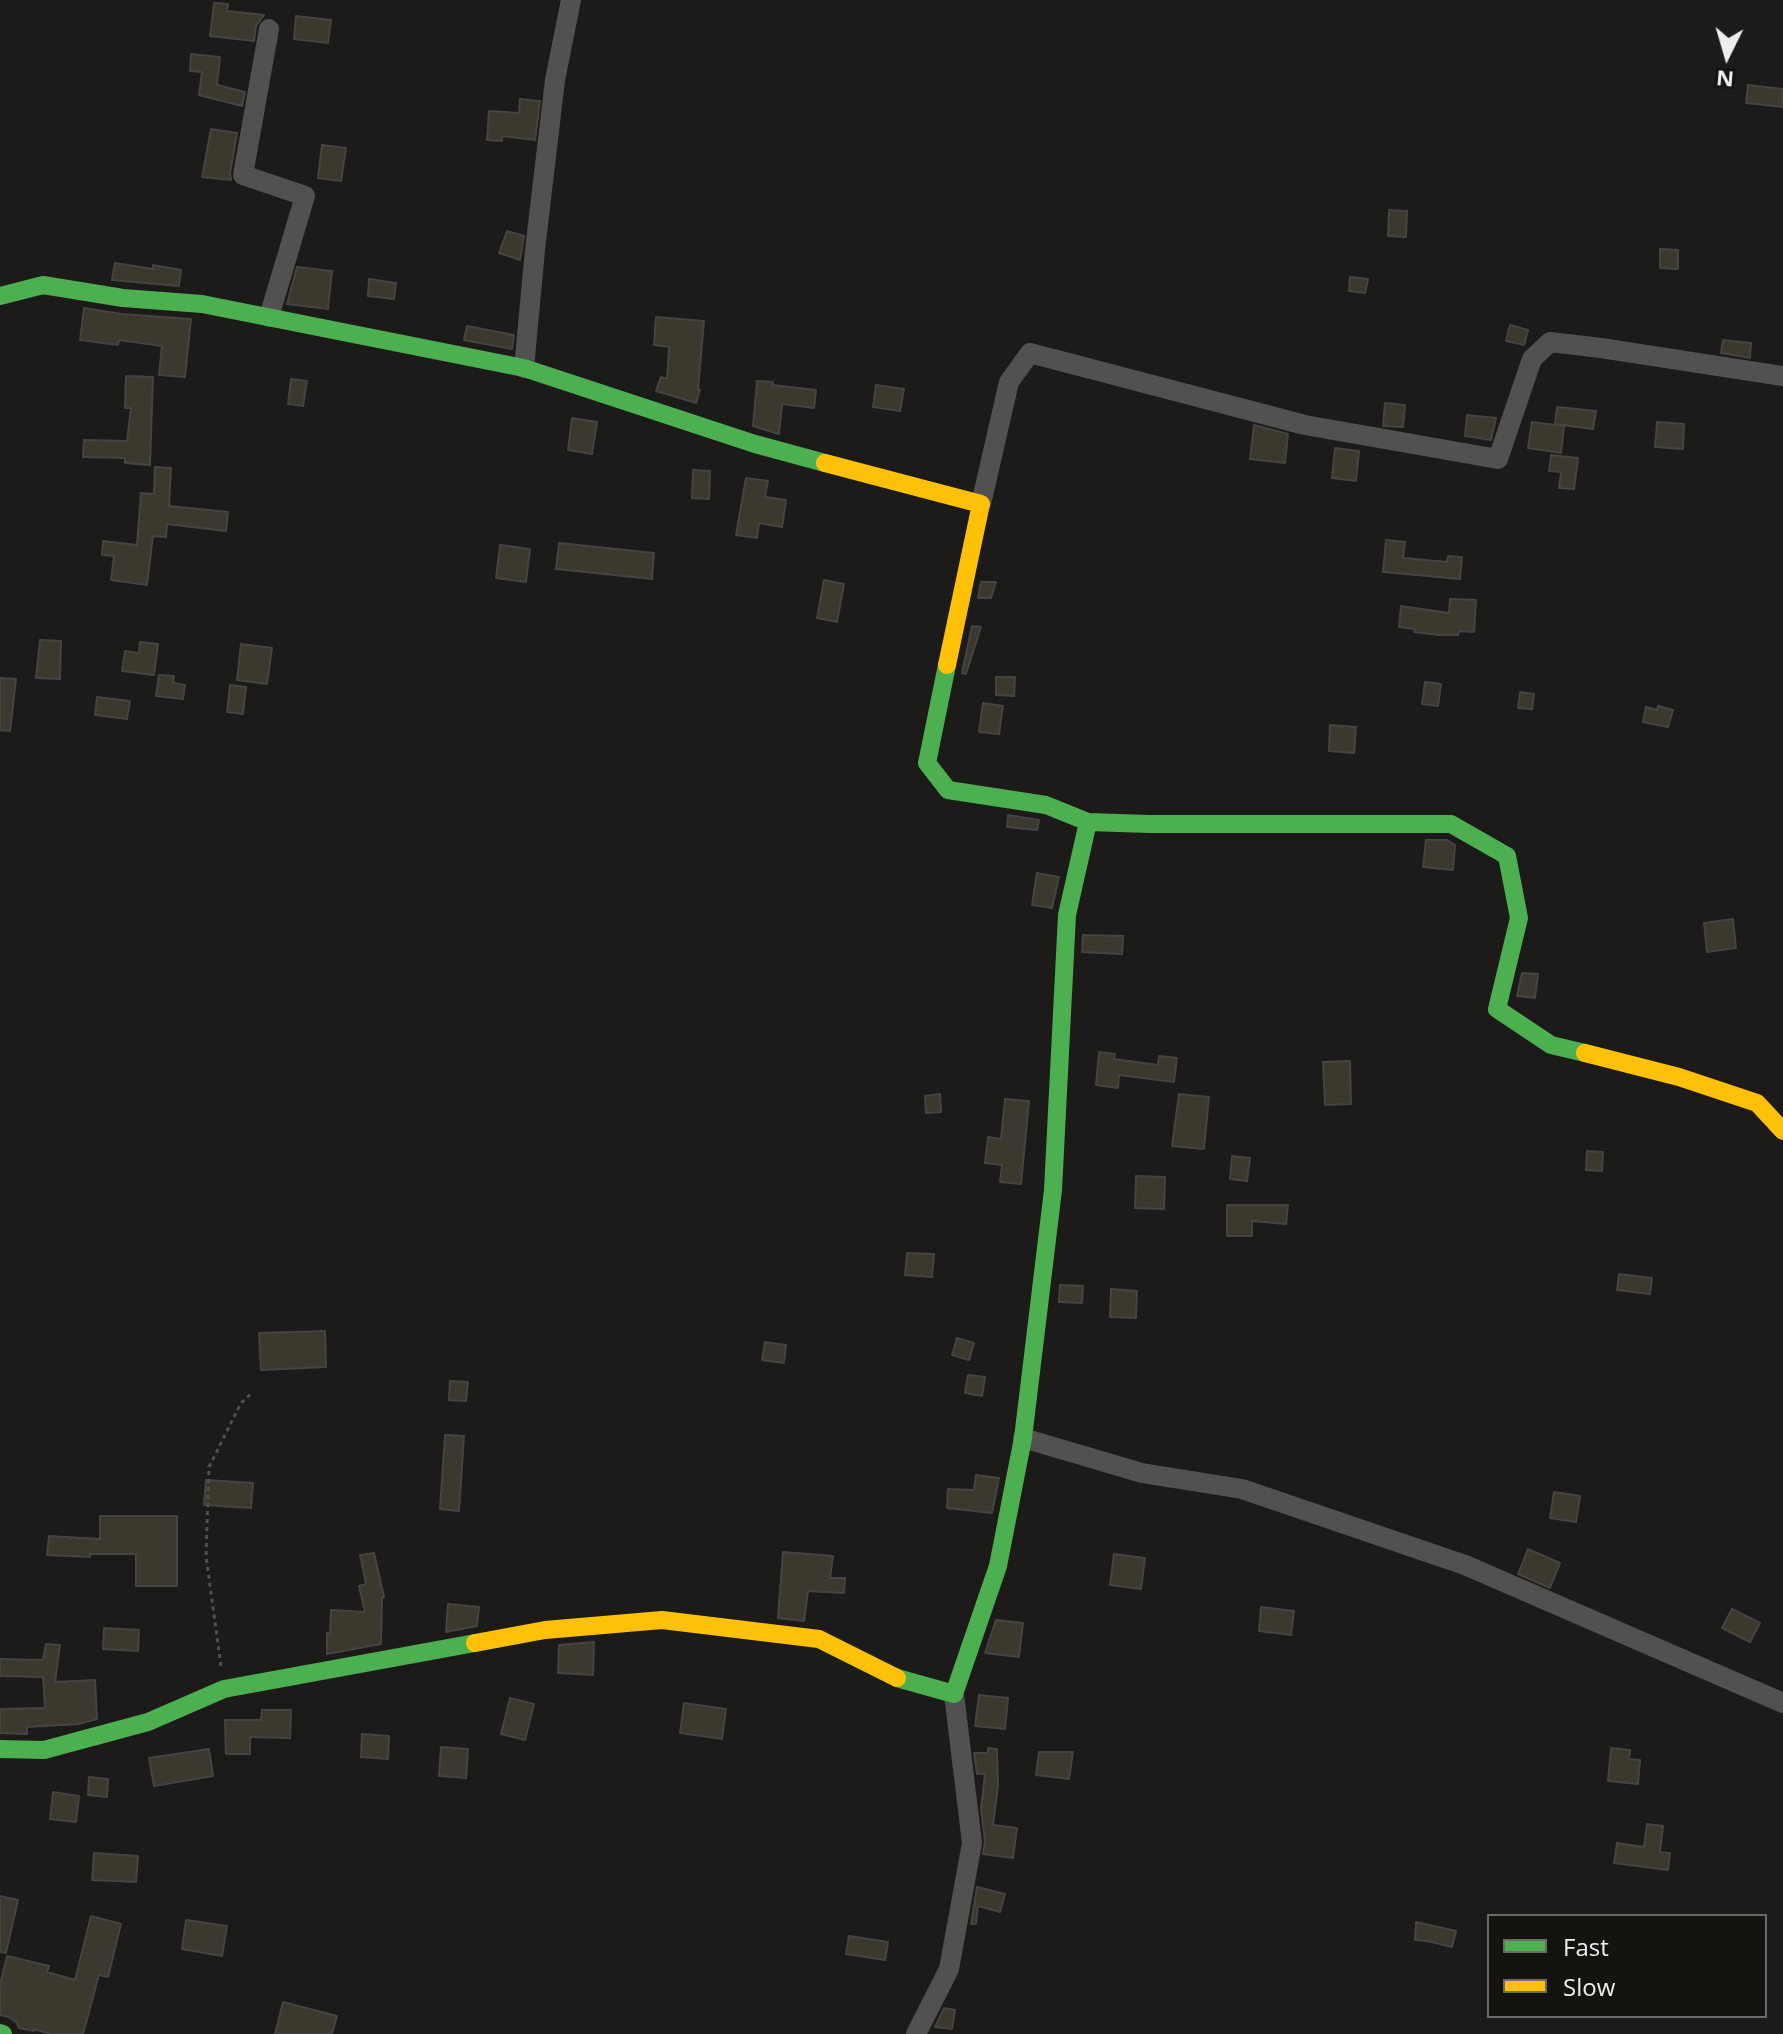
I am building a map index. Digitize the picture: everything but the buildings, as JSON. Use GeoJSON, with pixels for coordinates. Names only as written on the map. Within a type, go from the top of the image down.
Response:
{"type":"FeatureCollection","features":[{"type":"Feature","properties":{"kind":"street"},"geometry":{"type":"LineString","coordinates":[[524,368],[555,80],[571,0]]}},
{"type":"Feature","properties":{"kind":"street"},"geometry":{"type":"LineString","coordinates":[[269,29],[243,175],[305,196],[269,317]]}},
{"type":"Feature","properties":{"kind":"street"},"geometry":{"type":"LineString","coordinates":[[0,296],[43,285],[123,298],[202,304],[524,368],[755,444],[981,504]]}},
{"type":"Feature","properties":{"kind":"street"},"geometry":{"type":"LineString","coordinates":[[1783,376],[1550,342],[1532,359],[1498,459],[1305,425],[1030,353],[1009,382],[927,763],[948,790],[1046,805],[1088,822],[1451,824],[1507,856],[1519,918],[1497,1009],[1551,1045],[1679,1077],[1757,1103],[1783,1131]]}},
{"type":"Feature","properties":{"kind":"street"},"geometry":{"type":"LineString","coordinates":[[916,2034],[949,1969],[972,1843],[954,1694],[998,1566],[1023,1438],[1053,1190],[1067,915],[1088,822]]}},
{"type":"Feature","properties":{"kind":"street"},"geometry":{"type":"LineString","coordinates":[[1023,1438],[1142,1473],[1242,1489],[1465,1565],[1783,1703]]}},
{"type":"Feature","properties":{"kind":"street"},"geometry":{"type":"LineString","coordinates":[[0,1749],[44,1750],[148,1722],[224,1689],[545,1630],[662,1620],[819,1639],[903,1681],[954,1694]]}},
{"type":"Feature","properties":{"kind":"path"},"geometry":{"type":"LineString","coordinates":[[224,1689],[206,1556],[209,1467],[241,1403],[253,1392]]}},
{"type":"Feature","properties":{"kind":"traffic: fast"},"geometry":{"type":"LineString","coordinates":[[0,296],[43,285],[123,298],[202,304],[524,368],[755,444],[825,463]]}},
{"type":"Feature","properties":{"kind":"traffic: fast"},"geometry":{"type":"LineString","coordinates":[[947,665],[927,763],[948,790],[1046,805],[1088,822],[1451,824],[1507,856],[1519,918],[1497,1009],[1551,1045],[1585,1053]]}},
{"type":"Feature","properties":{"kind":"traffic: fast"},"geometry":{"type":"LineString","coordinates":[[897,1678],[954,1694],[998,1566],[1023,1438],[1053,1190],[1067,915],[1088,822]]}},
{"type":"Feature","properties":{"kind":"traffic: fast"},"geometry":{"type":"LineString","coordinates":[[0,1749],[44,1750],[148,1722],[224,1689],[475,1643]]}},
{"type":"Feature","properties":{"kind":"traffic: slow"},"geometry":{"type":"LineString","coordinates":[[825,463],[981,504],[947,665]]}},
{"type":"Feature","properties":{"kind":"traffic: slow"},"geometry":{"type":"LineString","coordinates":[[1585,1053],[1679,1077],[1757,1103],[1783,1131]]}},
{"type":"Feature","properties":{"kind":"traffic: slow"},"geometry":{"type":"LineString","coordinates":[[475,1643],[545,1630],[662,1620],[819,1639],[897,1678]]}}]}
